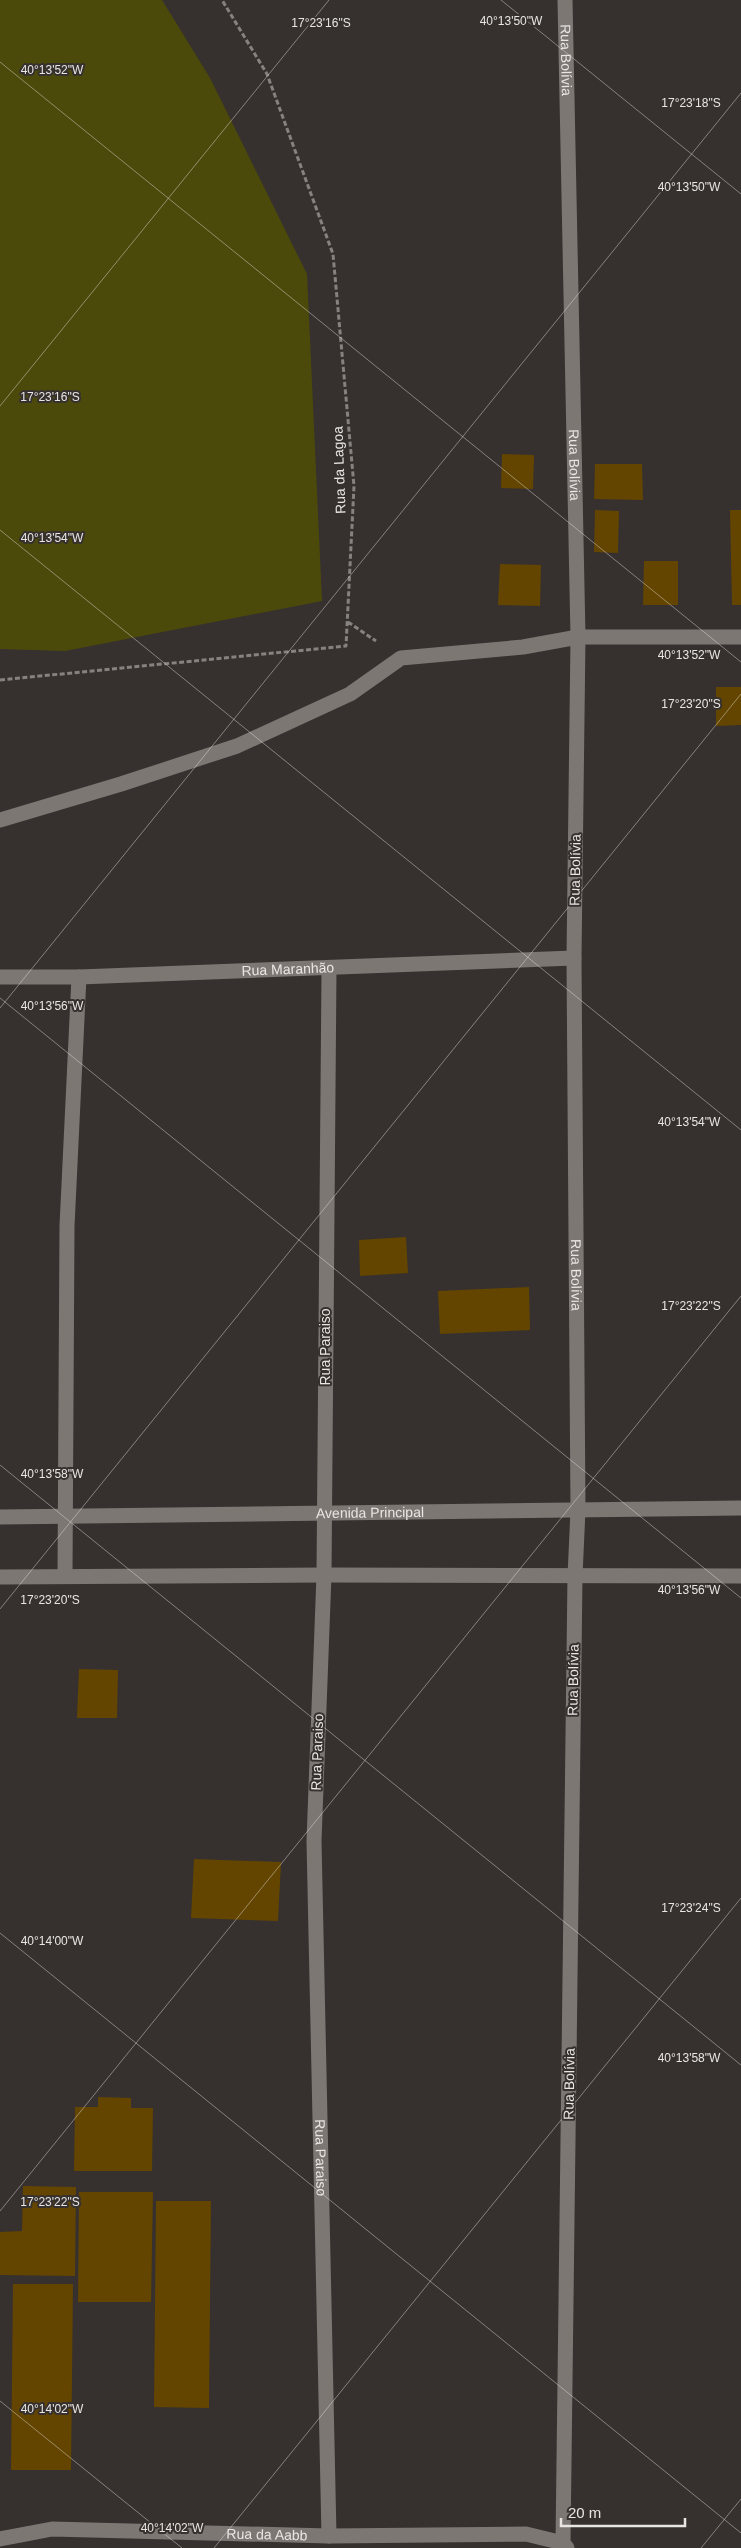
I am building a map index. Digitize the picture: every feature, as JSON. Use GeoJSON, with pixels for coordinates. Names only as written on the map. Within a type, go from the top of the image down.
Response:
{"type":"FeatureCollection","features":[{"type":"Feature","properties":{"kind":"street","name":"Rua Bolívia"},"geometry":{"type":"LineString","coordinates":[[565,0],[578,637],[574,958],[578,1510],[575,1576],[565,2545]]}},
{"type":"Feature","properties":{"kind":"street"},"geometry":{"type":"LineString","coordinates":[[0,820],[121,784],[237,746],[350,694],[401,658],[523,647],[578,637],[741,637]]}},
{"type":"Feature","properties":{"kind":"street","name":"Rua Maranhão"},"geometry":{"type":"LineString","coordinates":[[0,978],[328,969],[574,958]]}},
{"type":"Feature","properties":{"kind":"street","name":"Rua Paraiso"},"geometry":{"type":"LineString","coordinates":[[328,969],[324,1575],[314,1841],[329,2536]]}},
{"type":"Feature","properties":{"kind":"street"},"geometry":{"type":"LineString","coordinates":[[65,1576],[67,1516],[67,1226],[79,977]]}},
{"type":"Feature","properties":{"kind":"street","name":"Avenida Principal"},"geometry":{"type":"LineString","coordinates":[[0,1517],[741,1508]]}},
{"type":"Feature","properties":{"kind":"street"},"geometry":{"type":"LineString","coordinates":[[0,1577],[324,1575],[741,1576]]}},
{"type":"Feature","properties":{"kind":"street","name":"Rua da Aabb"},"geometry":{"type":"LineString","coordinates":[[0,2538],[52,2529],[329,2536],[526,2534],[565,2545]]}},
{"type":"Feature","properties":{"kind":"path","name":"Rua da Lagoa"},"geometry":{"type":"LineString","coordinates":[[0,680],[346,646],[354,486],[333,254],[268,74],[222,0]]}},
{"type":"Feature","properties":{"kind":"shaded area"},"geometry":{"type":"Polygon","coordinates":[[[0,0],[162,0],[210,78],[307,274],[322,601],[65,651],[0,649],[0,0]]]}},
{"type":"Feature","properties":{"kind":"building"},"geometry":{"type":"Polygon","coordinates":[[[502,454],[534,455],[533,489],[501,488],[502,454]]]}},
{"type":"Feature","properties":{"kind":"building"},"geometry":{"type":"Polygon","coordinates":[[[595,464],[642,464],[643,500],[594,499],[595,464]]]}},
{"type":"Feature","properties":{"kind":"building"},"geometry":{"type":"Polygon","coordinates":[[[595,510],[619,511],[618,553],[594,552],[595,510]]]}},
{"type":"Feature","properties":{"kind":"building"},"geometry":{"type":"Polygon","coordinates":[[[730,510],[741,510],[741,605],[732,605],[730,510]]]}},
{"type":"Feature","properties":{"kind":"building"},"geometry":{"type":"Polygon","coordinates":[[[644,561],[678,561],[678,605],[643,605],[644,561]]]}},
{"type":"Feature","properties":{"kind":"building"},"geometry":{"type":"Polygon","coordinates":[[[500,564],[541,565],[540,606],[498,605],[500,564]]]}},
{"type":"Feature","properties":{"kind":"building"},"geometry":{"type":"Polygon","coordinates":[[[716,687],[741,687],[741,725],[716,726],[716,687]]]}},
{"type":"Feature","properties":{"kind":"building"},"geometry":{"type":"Polygon","coordinates":[[[406,1237],[408,1273],[360,1276],[359,1240],[406,1237]]]}},
{"type":"Feature","properties":{"kind":"building"},"geometry":{"type":"Polygon","coordinates":[[[529,1287],[530,1330],[440,1334],[438,1291],[529,1287]]]}},
{"type":"Feature","properties":{"kind":"building"},"geometry":{"type":"Polygon","coordinates":[[[79,1669],[118,1670],[117,1718],[77,1718],[79,1669]]]}},
{"type":"Feature","properties":{"kind":"building"},"geometry":{"type":"Polygon","coordinates":[[[194,1859],[281,1862],[278,1921],[191,1918],[194,1859]]]}},
{"type":"Feature","properties":{"kind":"building"},"geometry":{"type":"Polygon","coordinates":[[[98,2097],[131,2098],[131,2108],[153,2108],[152,2171],[74,2171],[75,2107],[98,2107],[98,2097]]]}},
{"type":"Feature","properties":{"kind":"building"},"geometry":{"type":"Polygon","coordinates":[[[23,2186],[76,2187],[75,2276],[0,2275],[0,2232],[22,2231],[23,2186]]]}},
{"type":"Feature","properties":{"kind":"building"},"geometry":{"type":"Polygon","coordinates":[[[79,2192],[153,2192],[151,2302],[78,2302],[79,2192]]]}},
{"type":"Feature","properties":{"kind":"building"},"geometry":{"type":"Polygon","coordinates":[[[156,2201],[211,2201],[209,2408],[154,2407],[156,2201]]]}},
{"type":"Feature","properties":{"kind":"building"},"geometry":{"type":"Polygon","coordinates":[[[13,2284],[73,2284],[71,2470],[11,2470],[13,2284]]]}}]}
